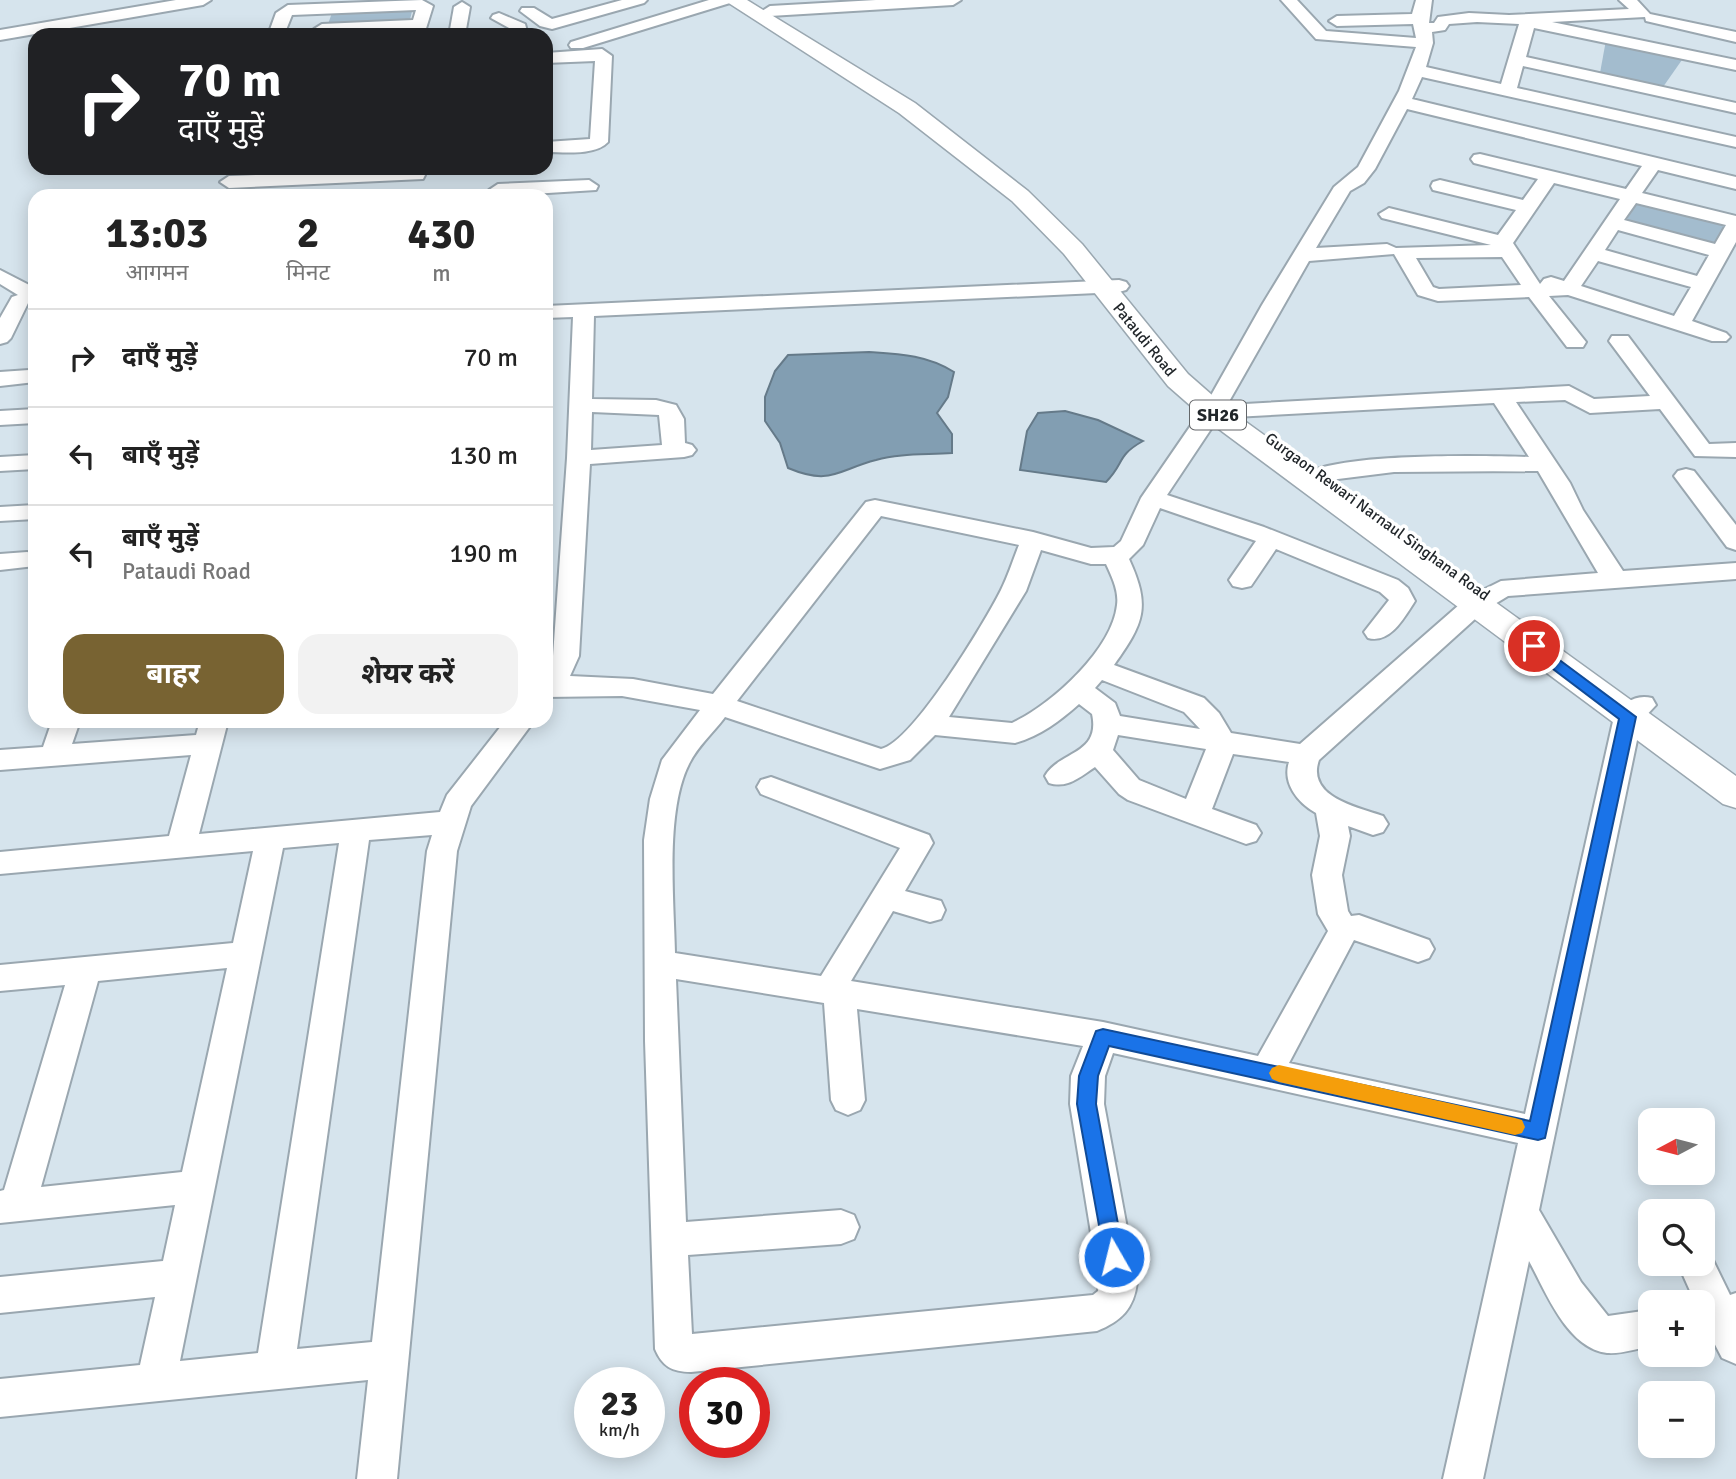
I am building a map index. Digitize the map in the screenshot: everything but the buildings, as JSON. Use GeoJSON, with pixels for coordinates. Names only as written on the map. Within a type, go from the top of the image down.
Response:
{"type":"FeatureCollection","features":[{"type":"Feature","properties":{"kind":"main road","name":"Pataudi Road"},"geometry":{"type":"LineString","coordinates":[[734,0],[882,87],[1020,196],[1111,286],[1178,380],[1222,406],[1315,479],[1635,711],[1736,794]]}},
{"type":"Feature","properties":{"kind":"main road","name":"SH26"},"geometry":{"type":"LineString","coordinates":[[774,4],[882,87]]}},
{"type":"Feature","properties":{"kind":"main road","name":"SH26"},"geometry":{"type":"LineString","coordinates":[[1635,711],[1736,772]]}},
{"type":"Feature","properties":{"kind":"street"},"geometry":{"type":"LineString","coordinates":[[45,28],[203,0]]}},
{"type":"Feature","properties":{"kind":"street"},"geometry":{"type":"LineString","coordinates":[[528,11],[552,24],[639,0]]}},
{"type":"Feature","properties":{"kind":"street"},"geometry":{"type":"LineString","coordinates":[[577,45],[724,0]]}},
{"type":"Feature","properties":{"kind":"street"},"geometry":{"type":"LineString","coordinates":[[774,4],[799,0]]}},
{"type":"Feature","properties":{"kind":"street"},"geometry":{"type":"LineString","coordinates":[[774,4],[953,0]]}},
{"type":"Feature","properties":{"kind":"street"},"geometry":{"type":"LineString","coordinates":[[1289,0],[1322,36],[1422,30],[1439,27],[1444,20],[1452,18],[1509,20],[1643,13],[1627,0]]}},
{"type":"Feature","properties":{"kind":"street"},"geometry":{"type":"LineString","coordinates":[[1103,1037],[1088,1076],[1087,1104],[1118,1282],[1117,1299],[1110,1308],[1097,1313],[680,1353],[674,1349],[671,1340],[659,963],[660,819],[665,786],[676,760],[875,507],[1032,540],[1091,556],[1115,556],[1131,545],[1153,498],[1222,406],[1302,255],[1343,187],[1357,179],[1366,169],[1416,70],[1424,0]]}},
{"type":"Feature","properties":{"kind":"street"},"geometry":{"type":"LineString","coordinates":[[1486,0],[1499,15],[1498,18]]}},
{"type":"Feature","properties":{"kind":"street"},"geometry":{"type":"LineString","coordinates":[[1561,0],[1578,17]]}},
{"type":"Feature","properties":{"kind":"street"},"geometry":{"type":"LineString","coordinates":[[279,28],[284,13],[288,10],[422,5],[425,6],[418,28]]}},
{"type":"Feature","properties":{"kind":"street"},"geometry":{"type":"LineString","coordinates":[[458,28],[462,7]]}},
{"type":"Feature","properties":{"kind":"street"},"geometry":{"type":"LineString","coordinates":[[322,28],[329,8]]}},
{"type":"Feature","properties":{"kind":"street"},"geometry":{"type":"LineString","coordinates":[[499,18],[519,28]]}},
{"type":"Feature","properties":{"kind":"street"},"geometry":{"type":"LineString","coordinates":[[1652,18],[1736,37]]}},
{"type":"Feature","properties":{"kind":"street"},"geometry":{"type":"LineString","coordinates":[[1337,21],[1422,30]]}},
{"type":"Feature","properties":{"kind":"street"},"geometry":{"type":"LineString","coordinates":[[1508,91],[1529,23],[1538,22],[1594,56],[1670,93],[1736,108]]}},
{"type":"Feature","properties":{"kind":"street"},"geometry":{"type":"LineString","coordinates":[[0,36],[28,31]]}},
{"type":"Feature","properties":{"kind":"street"},"geometry":{"type":"LineString","coordinates":[[553,58],[603,55],[599,142],[553,147]]}},
{"type":"Feature","properties":{"kind":"street"},"geometry":{"type":"LineString","coordinates":[[1517,60],[1594,56],[1695,57],[1736,65]]}},
{"type":"Feature","properties":{"kind":"street"},"geometry":{"type":"LineString","coordinates":[[1670,93],[1695,57]]}},
{"type":"Feature","properties":{"kind":"street"},"geometry":{"type":"LineString","coordinates":[[1416,70],[1508,91],[1726,152]]}},
{"type":"Feature","properties":{"kind":"street"},"geometry":{"type":"LineString","coordinates":[[1401,102],[1477,143],[1549,176],[1736,224],[1680,324]]}},
{"type":"Feature","properties":{"kind":"street"},"geometry":{"type":"LineString","coordinates":[[1477,143],[1653,163],[1726,152]]}},
{"type":"Feature","properties":{"kind":"street"},"geometry":{"type":"LineString","coordinates":[[1726,152],[1736,183]]}},
{"type":"Feature","properties":{"kind":"street"},"geometry":{"type":"LineString","coordinates":[[1569,289],[1653,163]]}},
{"type":"Feature","properties":{"kind":"street"},"geometry":{"type":"LineString","coordinates":[[229,182],[302,175]]}},
{"type":"Feature","properties":{"kind":"street"},"geometry":{"type":"LineString","coordinates":[[1506,247],[1549,176]]}},
{"type":"Feature","properties":{"kind":"street"},"geometry":{"type":"LineString","coordinates":[[1440,186],[1528,207]]}},
{"type":"Feature","properties":{"kind":"street"},"geometry":{"type":"LineString","coordinates":[[498,187],[589,187]]}},
{"type":"Feature","properties":{"kind":"street"},"geometry":{"type":"LineString","coordinates":[[1388,214],[1506,247],[1575,342]]}},
{"type":"Feature","properties":{"kind":"street"},"geometry":{"type":"LineString","coordinates":[[1613,223],[1722,251]]}},
{"type":"Feature","properties":{"kind":"street"},"geometry":{"type":"LineString","coordinates":[[1506,247],[1403,252],[1425,290],[1430,293],[1530,283],[1569,289],[1720,338]]}},
{"type":"Feature","properties":{"kind":"street"},"geometry":{"type":"LineString","coordinates":[[1302,255],[1387,250]]}},
{"type":"Feature","properties":{"kind":"street"},"geometry":{"type":"LineString","coordinates":[[1593,254],[1704,284]]}},
{"type":"Feature","properties":{"kind":"street"},"geometry":{"type":"LineString","coordinates":[[0,276],[22,300],[0,338]]}},
{"type":"Feature","properties":{"kind":"street"},"geometry":{"type":"LineString","coordinates":[[553,312],[1111,286]]}},
{"type":"Feature","properties":{"kind":"street"},"geometry":{"type":"LineString","coordinates":[[553,674],[566,656],[579,458],[584,310]]}},
{"type":"Feature","properties":{"kind":"street"},"geometry":{"type":"LineString","coordinates":[[1620,341],[1651,380],[1651,386],[1703,452],[1736,450]]}},
{"type":"Feature","properties":{"kind":"street"},"geometry":{"type":"LineString","coordinates":[[0,379],[28,377]]}},
{"type":"Feature","properties":{"kind":"street"},"geometry":{"type":"LineString","coordinates":[[1222,406],[1569,393],[1590,406],[1664,402]]}},
{"type":"Feature","properties":{"kind":"street"},"geometry":{"type":"LineString","coordinates":[[1502,397],[1615,579]]}},
{"type":"Feature","properties":{"kind":"street"},"geometry":{"type":"LineString","coordinates":[[579,458],[679,450],[673,419],[668,410],[656,407],[581,405]]}},
{"type":"Feature","properties":{"kind":"street"},"geometry":{"type":"LineString","coordinates":[[0,418],[28,416]]}},
{"type":"Feature","properties":{"kind":"street"},"geometry":{"type":"LineString","coordinates":[[0,464],[28,462]]}},
{"type":"Feature","properties":{"kind":"street"},"geometry":{"type":"LineString","coordinates":[[1315,479],[1352,469],[1425,465],[1545,464]]}},
{"type":"Feature","properties":{"kind":"street"},"geometry":{"type":"LineString","coordinates":[[1686,476],[1736,542]]}},
{"type":"Feature","properties":{"kind":"street"},"geometry":{"type":"LineString","coordinates":[[1153,498],[1270,538],[1389,586],[1399,594],[1402,601],[1377,632]]}},
{"type":"Feature","properties":{"kind":"street"},"geometry":{"type":"LineString","coordinates":[[0,514],[28,512]]}},
{"type":"Feature","properties":{"kind":"street"},"geometry":{"type":"LineString","coordinates":[[1242,580],[1270,538]]}},
{"type":"Feature","properties":{"kind":"street"},"geometry":{"type":"LineString","coordinates":[[553,678],[632,687],[720,706],[889,760],[929,725],[972,661],[1013,591],[1032,540]]}},
{"type":"Feature","properties":{"kind":"street"},"geometry":{"type":"LineString","coordinates":[[929,725],[1014,733],[1027,729],[1087,678],[1122,633],[1131,606],[1126,580],[1115,556]]}},
{"type":"Feature","properties":{"kind":"street"},"geometry":{"type":"LineString","coordinates":[[0,562],[27,560]]}},
{"type":"Feature","properties":{"kind":"street"},"geometry":{"type":"LineString","coordinates":[[1373,824],[1316,802],[1303,781],[1301,764],[1306,755],[1482,600],[1514,587],[1736,571]]}},
{"type":"Feature","properties":{"kind":"street"},"geometry":{"type":"LineString","coordinates":[[1059,776],[1098,752],[1108,724],[1105,710],[1087,678]]}},
{"type":"Feature","properties":{"kind":"street"},"geometry":{"type":"LineString","coordinates":[[1087,678],[1194,705],[1209,720],[1223,743]]}},
{"type":"Feature","properties":{"kind":"street"},"geometry":{"type":"LineString","coordinates":[[1463,1479],[1538,1132],[1635,711]]}},
{"type":"Feature","properties":{"kind":"street"},"geometry":{"type":"LineString","coordinates":[[1108,724],[1306,755]]}},
{"type":"Feature","properties":{"kind":"street"},"geometry":{"type":"LineString","coordinates":[[54,756],[64,728]]}},
{"type":"Feature","properties":{"kind":"street"},"geometry":{"type":"LineString","coordinates":[[377,1479],[442,851],[457,803],[515,728]]}},
{"type":"Feature","properties":{"kind":"street"},"geometry":{"type":"LineString","coordinates":[[0,760],[54,756],[211,732],[181,847]]}},
{"type":"Feature","properties":{"kind":"street"},"geometry":{"type":"LineString","coordinates":[[1195,814],[1223,743]]}},
{"type":"Feature","properties":{"kind":"street"},"geometry":{"type":"LineString","coordinates":[[1098,752],[1129,787],[1246,833]]}},
{"type":"Feature","properties":{"kind":"street"},"geometry":{"type":"LineString","coordinates":[[771,787],[918,843],[834,990],[848,1100]]}},
{"type":"Feature","properties":{"kind":"street"},"geometry":{"type":"LineString","coordinates":[[1329,807],[1335,836],[1327,875],[1333,914],[1344,930]]}},
{"type":"Feature","properties":{"kind":"street"},"geometry":{"type":"LineString","coordinates":[[0,863],[450,822]]}},
{"type":"Feature","properties":{"kind":"street"},"geometry":{"type":"LineString","coordinates":[[275,1370],[356,831]]}},
{"type":"Feature","properties":{"kind":"street"},"geometry":{"type":"LineString","coordinates":[[156,1382],[270,839]]}},
{"type":"Feature","properties":{"kind":"street"},"geometry":{"type":"LineString","coordinates":[[886,897],[930,910]]}},
{"type":"Feature","properties":{"kind":"street"},"geometry":{"type":"LineString","coordinates":[[1344,930],[1359,927],[1418,949]]}},
{"type":"Feature","properties":{"kind":"street"},"geometry":{"type":"LineString","coordinates":[[1267,1071],[1344,930]]}},
{"type":"Feature","properties":{"kind":"street"},"geometry":{"type":"LineString","coordinates":[[0,978],[246,954]]}},
{"type":"Feature","properties":{"kind":"street"},"geometry":{"type":"LineString","coordinates":[[659,963],[834,990],[1103,1037],[1538,1132]]}},
{"type":"Feature","properties":{"kind":"street"},"geometry":{"type":"LineString","coordinates":[[85,970],[9,1206],[196,1187]]}},
{"type":"Feature","properties":{"kind":"street"},"geometry":{"type":"LineString","coordinates":[[1521,1212],[1580,1312],[1597,1331],[1608,1334],[1638,1330]]}},
{"type":"Feature","properties":{"kind":"street"},"geometry":{"type":"LineString","coordinates":[[669,1240],[841,1227]]}},
{"type":"Feature","properties":{"kind":"street"},"geometry":{"type":"LineString","coordinates":[[1702,1276],[1724,1322]]}},
{"type":"Feature","properties":{"kind":"street"},"geometry":{"type":"LineString","coordinates":[[0,1295],[178,1277]]}},
{"type":"Feature","properties":{"kind":"street"},"geometry":{"type":"LineString","coordinates":[[0,1398],[390,1359]]}},
{"type":"Feature","properties":{"kind":"shaded area"},"geometry":{"type":"Polygon","coordinates":[[[413,7],[409,24],[327,27],[333,10],[413,7]]]}},
{"type":"Feature","properties":{"kind":"shaded area"},"geometry":{"type":"Polygon","coordinates":[[[1606,40],[1684,57],[1663,87],[1600,73],[1606,40]]]}},
{"type":"Feature","properties":{"kind":"shaded area"},"geometry":{"type":"Polygon","coordinates":[[[1638,202],[1727,224],[1715,246],[1625,222],[1638,202]]]}},
{"type":"Feature","properties":{"kind":"shaded area"},"geometry":{"type":"Polygon","coordinates":[[[869,352],[923,359],[954,372],[948,397],[937,413],[952,434],[952,453],[885,458],[824,476],[814,476],[788,468],[780,443],[765,421],[765,397],[775,371],[788,355],[869,352]]]}},
{"type":"Feature","properties":{"kind":"shaded area"},"geometry":{"type":"Polygon","coordinates":[[[1065,411],[1098,420],[1143,441],[1128,451],[1106,482],[1020,470],[1027,431],[1038,413],[1065,411]]]}},
{"type":"Feature","properties":{"kind":"slow traffic"},"geometry":{"type":"LineString","coordinates":[[1279,1073],[1515,1127]]}},
{"type":"Feature","properties":{"kind":"route"},"geometry":{"type":"LineString","coordinates":[[1114,1257],[1087,1104],[1088,1076],[1103,1037],[1538,1132],[1628,717],[1534,646]]}}]}
